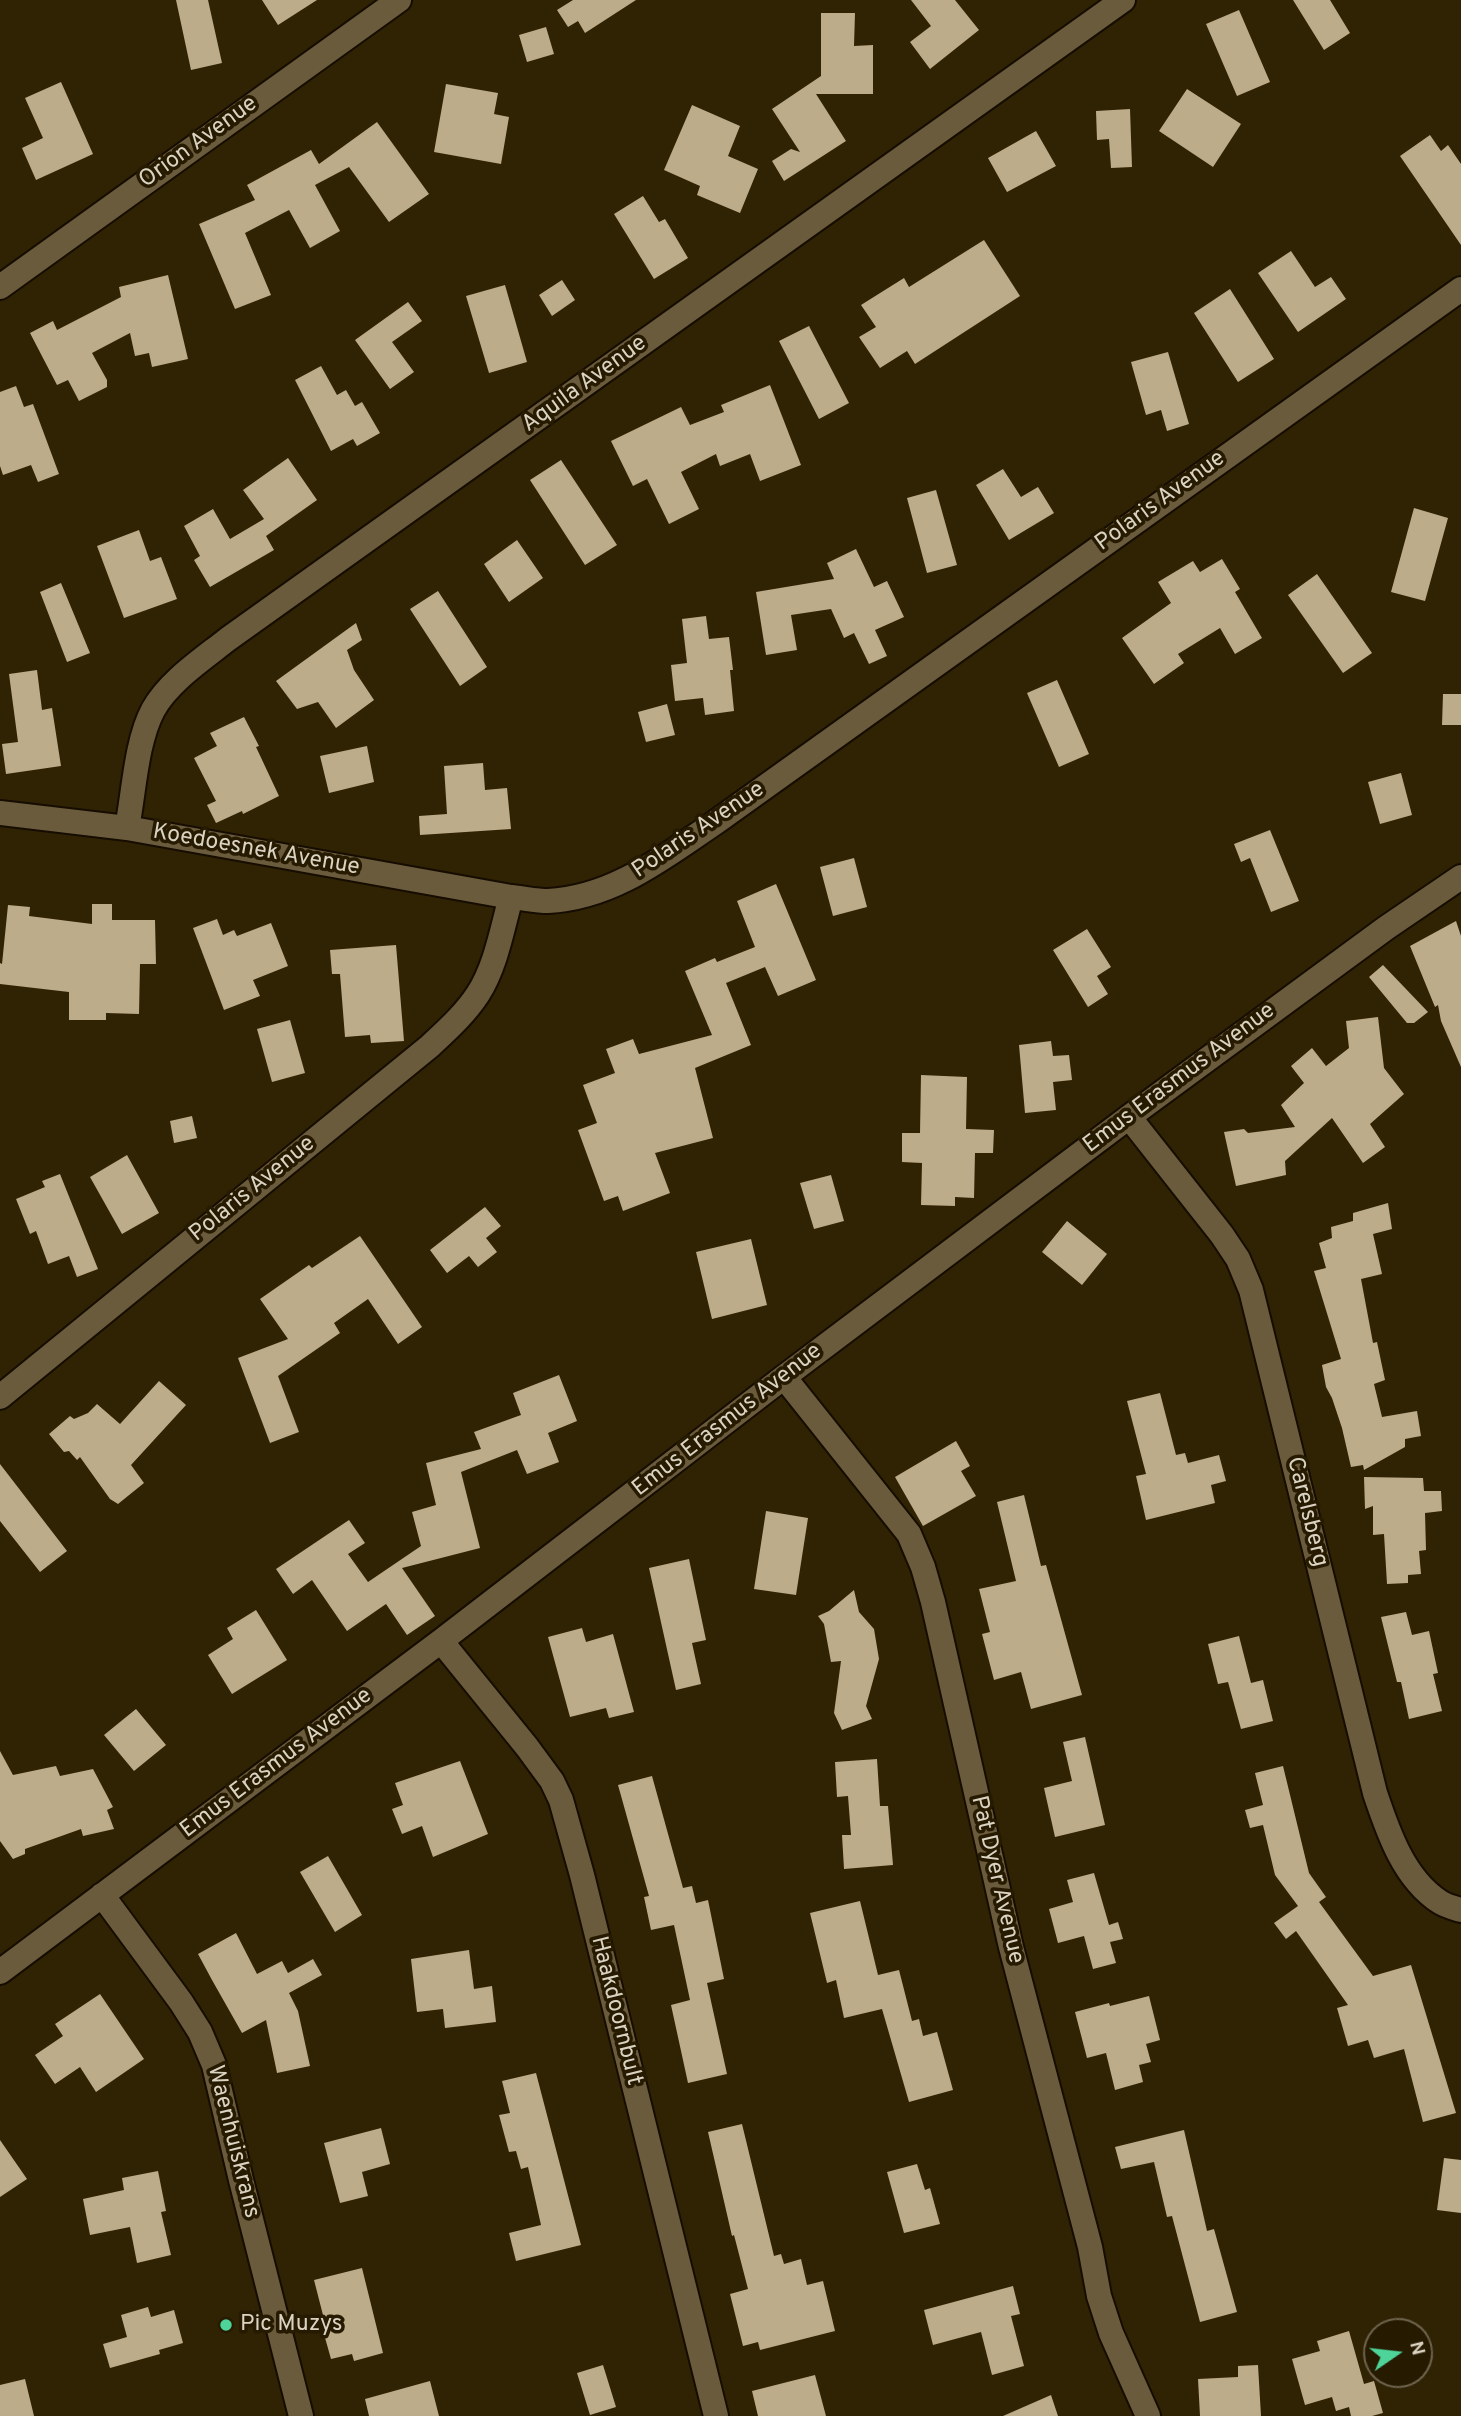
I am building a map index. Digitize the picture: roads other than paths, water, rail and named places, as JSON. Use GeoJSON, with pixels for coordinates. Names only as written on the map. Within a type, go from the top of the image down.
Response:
{"type":"FeatureCollection","features":[{"type":"Feature","properties":{"kind":"street","name":"Orion Avenue"},"geometry":{"type":"LineString","coordinates":[[0,288],[399,0]]}},
{"type":"Feature","properties":{"kind":"street","name":"Aquila Avenue"},"geometry":{"type":"LineString","coordinates":[[127,828],[142,741],[153,710],[175,683],[197,664],[228,639],[1124,0]]}},
{"type":"Feature","properties":{"kind":"street","name":"Polaris Avenue"},"geometry":{"type":"LineString","coordinates":[[0,1397],[430,1046],[465,1012],[478,993],[498,945],[511,897],[547,901],[579,896],[612,887],[653,864],[716,822],[1461,289]]}},
{"type":"Feature","properties":{"kind":"street","name":"Koedoesnek Avenue"},"geometry":{"type":"LineString","coordinates":[[0,813],[127,828],[511,897]]}},
{"type":"Feature","properties":{"kind":"street","name":"Emus Erasmus Avenue"},"geometry":{"type":"LineString","coordinates":[[0,1972],[441,1642],[784,1377],[1129,1117],[1385,928],[1461,877]]}},
{"type":"Feature","properties":{"kind":"street","name":"Carelsberg"},"geometry":{"type":"LineString","coordinates":[[1129,1117],[1227,1243],[1238,1259],[1251,1290],[1375,1793],[1387,1829],[1418,1883],[1441,1903],[1461,1910]]}},
{"type":"Feature","properties":{"kind":"street","name":"Pat Dyer Avenue"},"geometry":{"type":"LineString","coordinates":[[784,1377],[909,1534],[923,1567],[1011,1947],[1090,2247],[1099,2296],[1111,2333],[1148,2416]]}},
{"type":"Feature","properties":{"kind":"street","name":"Haakdoornbult"},"geometry":{"type":"LineString","coordinates":[[441,1642],[527,1747],[552,1781],[561,1800],[716,2416]]}},
{"type":"Feature","properties":{"kind":"street","name":"Waenhuiskrans"},"geometry":{"type":"LineString","coordinates":[[102,1895],[181,2002],[200,2032],[215,2065],[241,2180],[301,2416]]}},
{"type":"Feature","properties":{"kind":"place","name":"Pic Muzys"},"geometry":{"type":"Point","coordinates":[226,2325]}}]}
